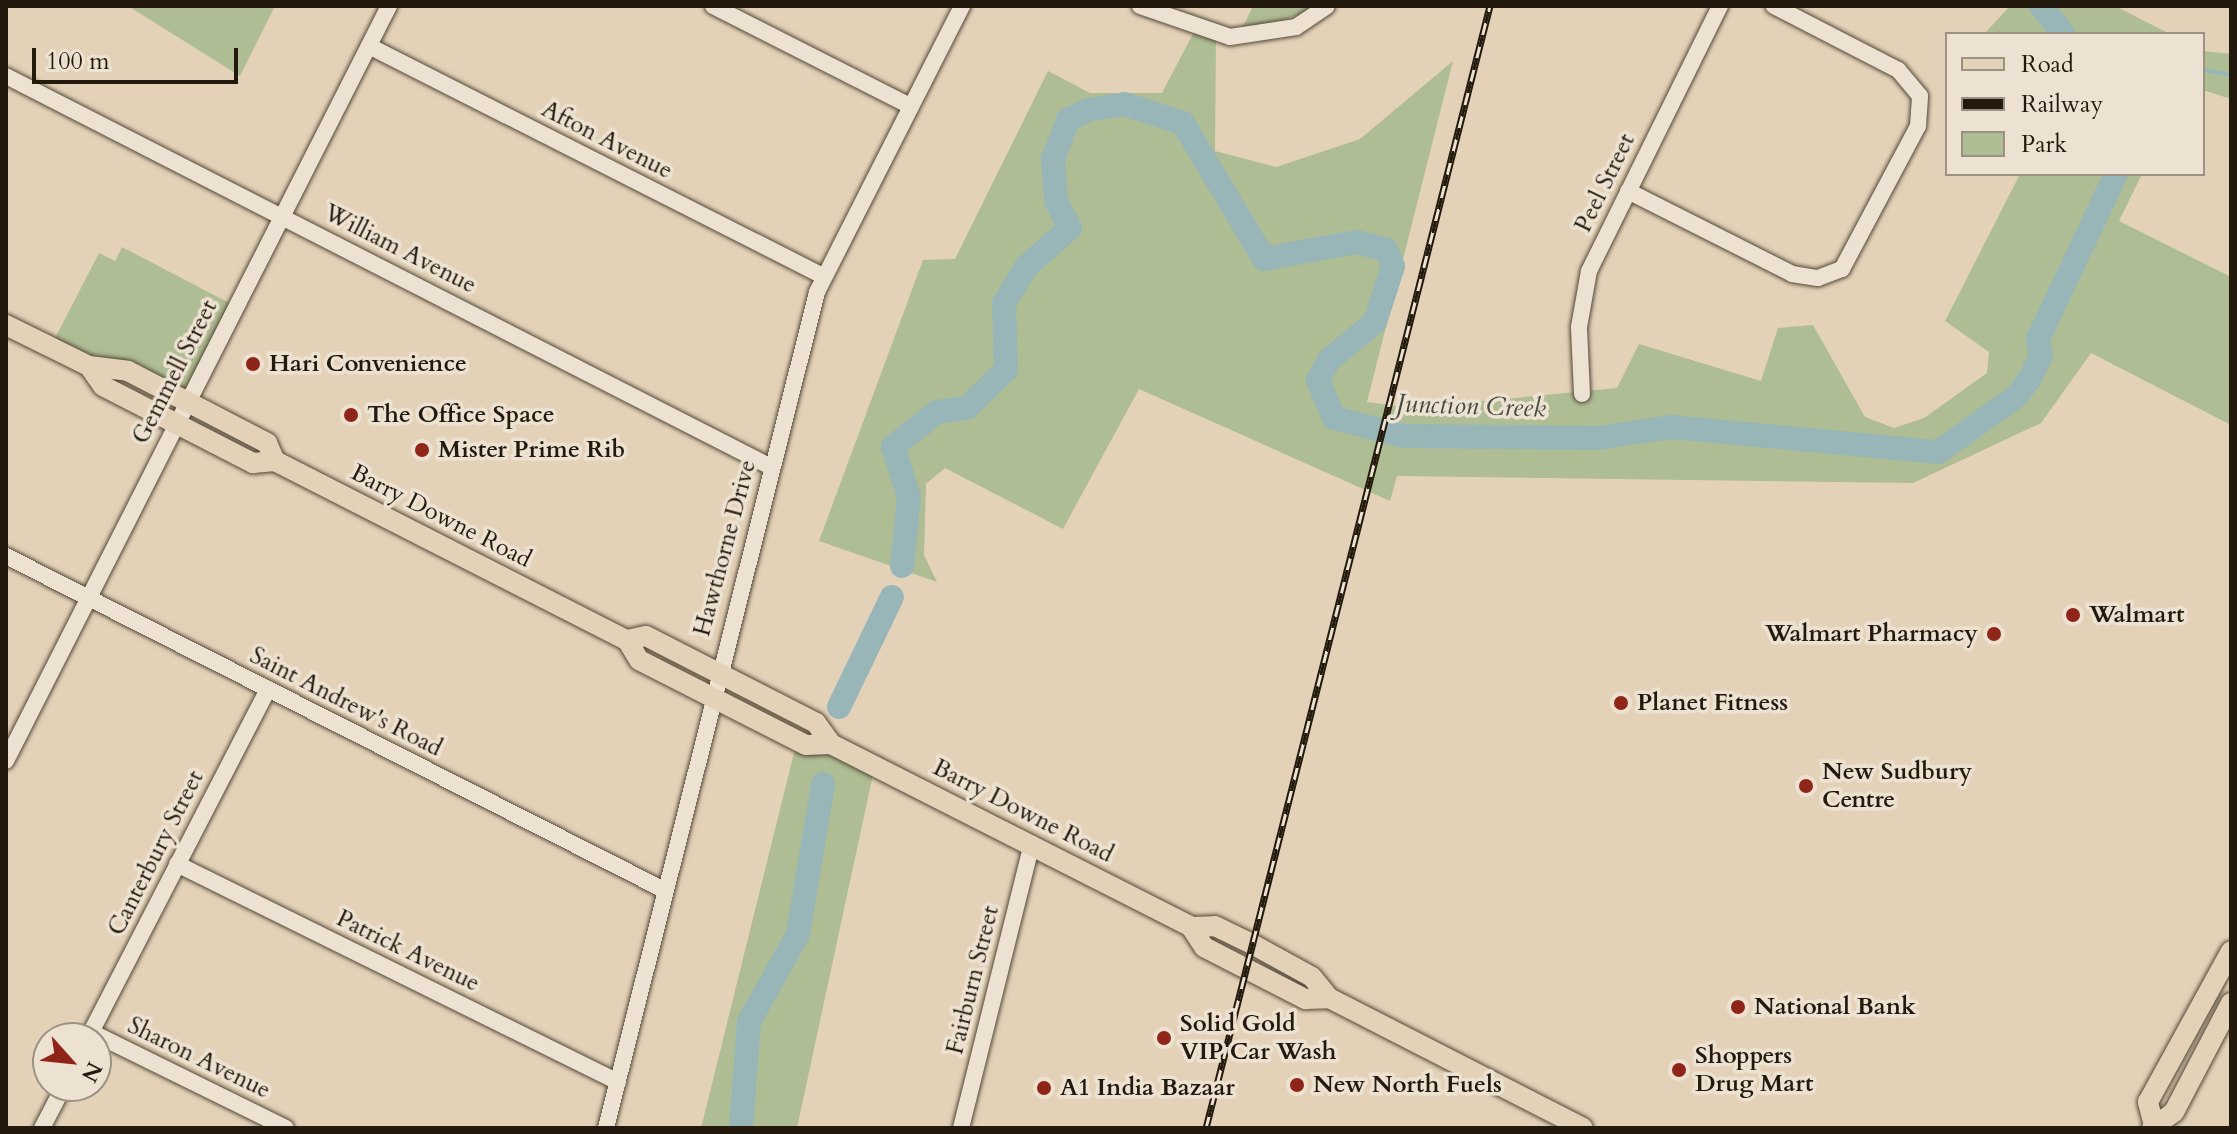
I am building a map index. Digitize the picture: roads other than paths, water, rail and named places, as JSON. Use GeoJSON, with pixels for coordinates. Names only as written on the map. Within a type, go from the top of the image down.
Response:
{"type":"FeatureCollection","features":[{"type":"Feature","properties":{"kind":"main road","name":"Barry Downe Road"},"geometry":{"type":"LineString","coordinates":[[6,325],[89,366],[103,386],[253,463],[275,461],[627,640],[639,660],[806,745],[831,744]]}},
{"type":"Feature","properties":{"kind":"main road","name":"Barry Downe Road"},"geometry":{"type":"LineString","coordinates":[[89,366],[114,364],[267,443],[275,461]]}},
{"type":"Feature","properties":{"kind":"main road","name":"Barry Downe Road"},"geometry":{"type":"LineString","coordinates":[[627,640],[646,636],[816,723],[831,744],[1191,927],[1215,926],[1252,944],[1312,977],[1329,998],[1583,1128]]}},
{"type":"Feature","properties":{"kind":"main road"},"geometry":{"type":"LineString","coordinates":[[2231,951],[2148,1102],[2153,1127],[2174,1112],[2231,1003]]}},
{"type":"Feature","properties":{"kind":"street","name":"Gemmell Street"},"geometry":{"type":"LineString","coordinates":[[6,761],[389,6]]}},
{"type":"Feature","properties":{"kind":"street"},"geometry":{"type":"LineString","coordinates":[[713,6],[910,106]]}},
{"type":"Feature","properties":{"kind":"street","name":"Hawthorne Drive"},"geometry":{"type":"LineString","coordinates":[[606,1128],[716,672],[823,276],[962,6]]}},
{"type":"Feature","properties":{"kind":"street"},"geometry":{"type":"LineString","coordinates":[[1140,6],[1230,37],[1296,27],[1327,6]]}},
{"type":"Feature","properties":{"kind":"street","name":"Peel Street"},"geometry":{"type":"LineString","coordinates":[[1582,394],[1580,301],[1628,191],[1720,6]]}},
{"type":"Feature","properties":{"kind":"street"},"geometry":{"type":"LineString","coordinates":[[1628,191],[1792,274],[1818,278],[1842,269],[1918,126],[1920,96],[1898,70],[1774,6]]}},
{"type":"Feature","properties":{"kind":"street","name":"Afton Avenue"},"geometry":{"type":"LineString","coordinates":[[369,46],[823,276]]}},
{"type":"Feature","properties":{"kind":"street","name":"William Avenue"},"geometry":{"type":"LineString","coordinates":[[6,76],[771,467]]}},
{"type":"Feature","properties":{"kind":"street","name":"Saint Andrew's Road"},"geometry":{"type":"LineString","coordinates":[[6,556],[664,890]]}},
{"type":"Feature","properties":{"kind":"street","name":"Canterbury Street"},"geometry":{"type":"LineString","coordinates":[[96,1022],[268,689]]}},
{"type":"Feature","properties":{"kind":"street","name":"Fairburn Street"},"geometry":{"type":"LineString","coordinates":[[961,1128],[1032,844]]}},
{"type":"Feature","properties":{"kind":"street","name":"Patrick Avenue"},"geometry":{"type":"LineString","coordinates":[[177,864],[618,1082]]}},
{"type":"Feature","properties":{"kind":"street","name":"Sharon Avenue"},"geometry":{"type":"LineString","coordinates":[[112,1046],[286,1128]]}},
{"type":"Feature","properties":{"kind":"street"},"geometry":{"type":"LineString","coordinates":[[42,1128],[56,1102]]}},
{"type":"Feature","properties":{"kind":"waterway","name":"Junction Creek"},"geometry":{"type":"LineString","coordinates":[[2041,6],[2062,32]]}},
{"type":"Feature","properties":{"kind":"waterway"},"geometry":{"type":"LineString","coordinates":[[2205,70],[2231,75]]}},
{"type":"Feature","properties":{"kind":"waterway","name":"Junction Creek"},"geometry":{"type":"LineString","coordinates":[[902,566],[909,497],[893,447],[937,412],[967,408],[1006,370],[1004,304],[1026,267],[1070,228],[1056,200],[1053,159],[1068,120],[1088,110],[1124,104],[1183,123],[1264,259],[1357,242],[1386,250],[1393,266],[1375,322],[1329,360],[1318,380],[1334,418],[1404,436],[1598,438],[1672,427],[1938,452],[2017,396],[2030,378],[2041,355],[2038,339],[2115,176]]}},
{"type":"Feature","properties":{"kind":"waterway","name":"Junction Creek"},"geometry":{"type":"LineString","coordinates":[[839,707],[892,597]]}},
{"type":"Feature","properties":{"kind":"waterway","name":"Junction Creek"},"geometry":{"type":"LineString","coordinates":[[741,1128],[749,1022],[798,934],[823,784]]}},
{"type":"Feature","properties":{"kind":"railway"},"geometry":{"type":"LineString","coordinates":[[1206,1128],[1490,6]]}},
{"type":"Feature","properties":{"kind":"place","name":"Hari Convenience"},"geometry":{"type":"Point","coordinates":[253,364]}},
{"type":"Feature","properties":{"kind":"place","name":"The Office Space"},"geometry":{"type":"Point","coordinates":[351,415]}},
{"type":"Feature","properties":{"kind":"place","name":"Mister Prime Rib"},"geometry":{"type":"Point","coordinates":[422,450]}},
{"type":"Feature","properties":{"kind":"place","name":"Walmart"},"geometry":{"type":"Point","coordinates":[2073,615]}},
{"type":"Feature","properties":{"kind":"place","name":"Walmart Pharmacy"},"geometry":{"type":"Point","coordinates":[1994,634]}},
{"type":"Feature","properties":{"kind":"place","name":"Planet Fitness"},"geometry":{"type":"Point","coordinates":[1621,703]}},
{"type":"Feature","properties":{"kind":"place","name":"New Sudbury Centre"},"geometry":{"type":"Point","coordinates":[1806,786]}},
{"type":"Feature","properties":{"kind":"place","name":"National Bank"},"geometry":{"type":"Point","coordinates":[1738,1007]}},
{"type":"Feature","properties":{"kind":"place","name":"Solid Gold VIP Car Wash"},"geometry":{"type":"Point","coordinates":[1164,1038]}},
{"type":"Feature","properties":{"kind":"place","name":"Shoppers Drug Mart"},"geometry":{"type":"Point","coordinates":[1679,1070]}},
{"type":"Feature","properties":{"kind":"place","name":"New North Fuels"},"geometry":{"type":"Point","coordinates":[1297,1085]}},
{"type":"Feature","properties":{"kind":"place","name":"A1 India Bazaar"},"geometry":{"type":"Point","coordinates":[1044,1088]}}]}
